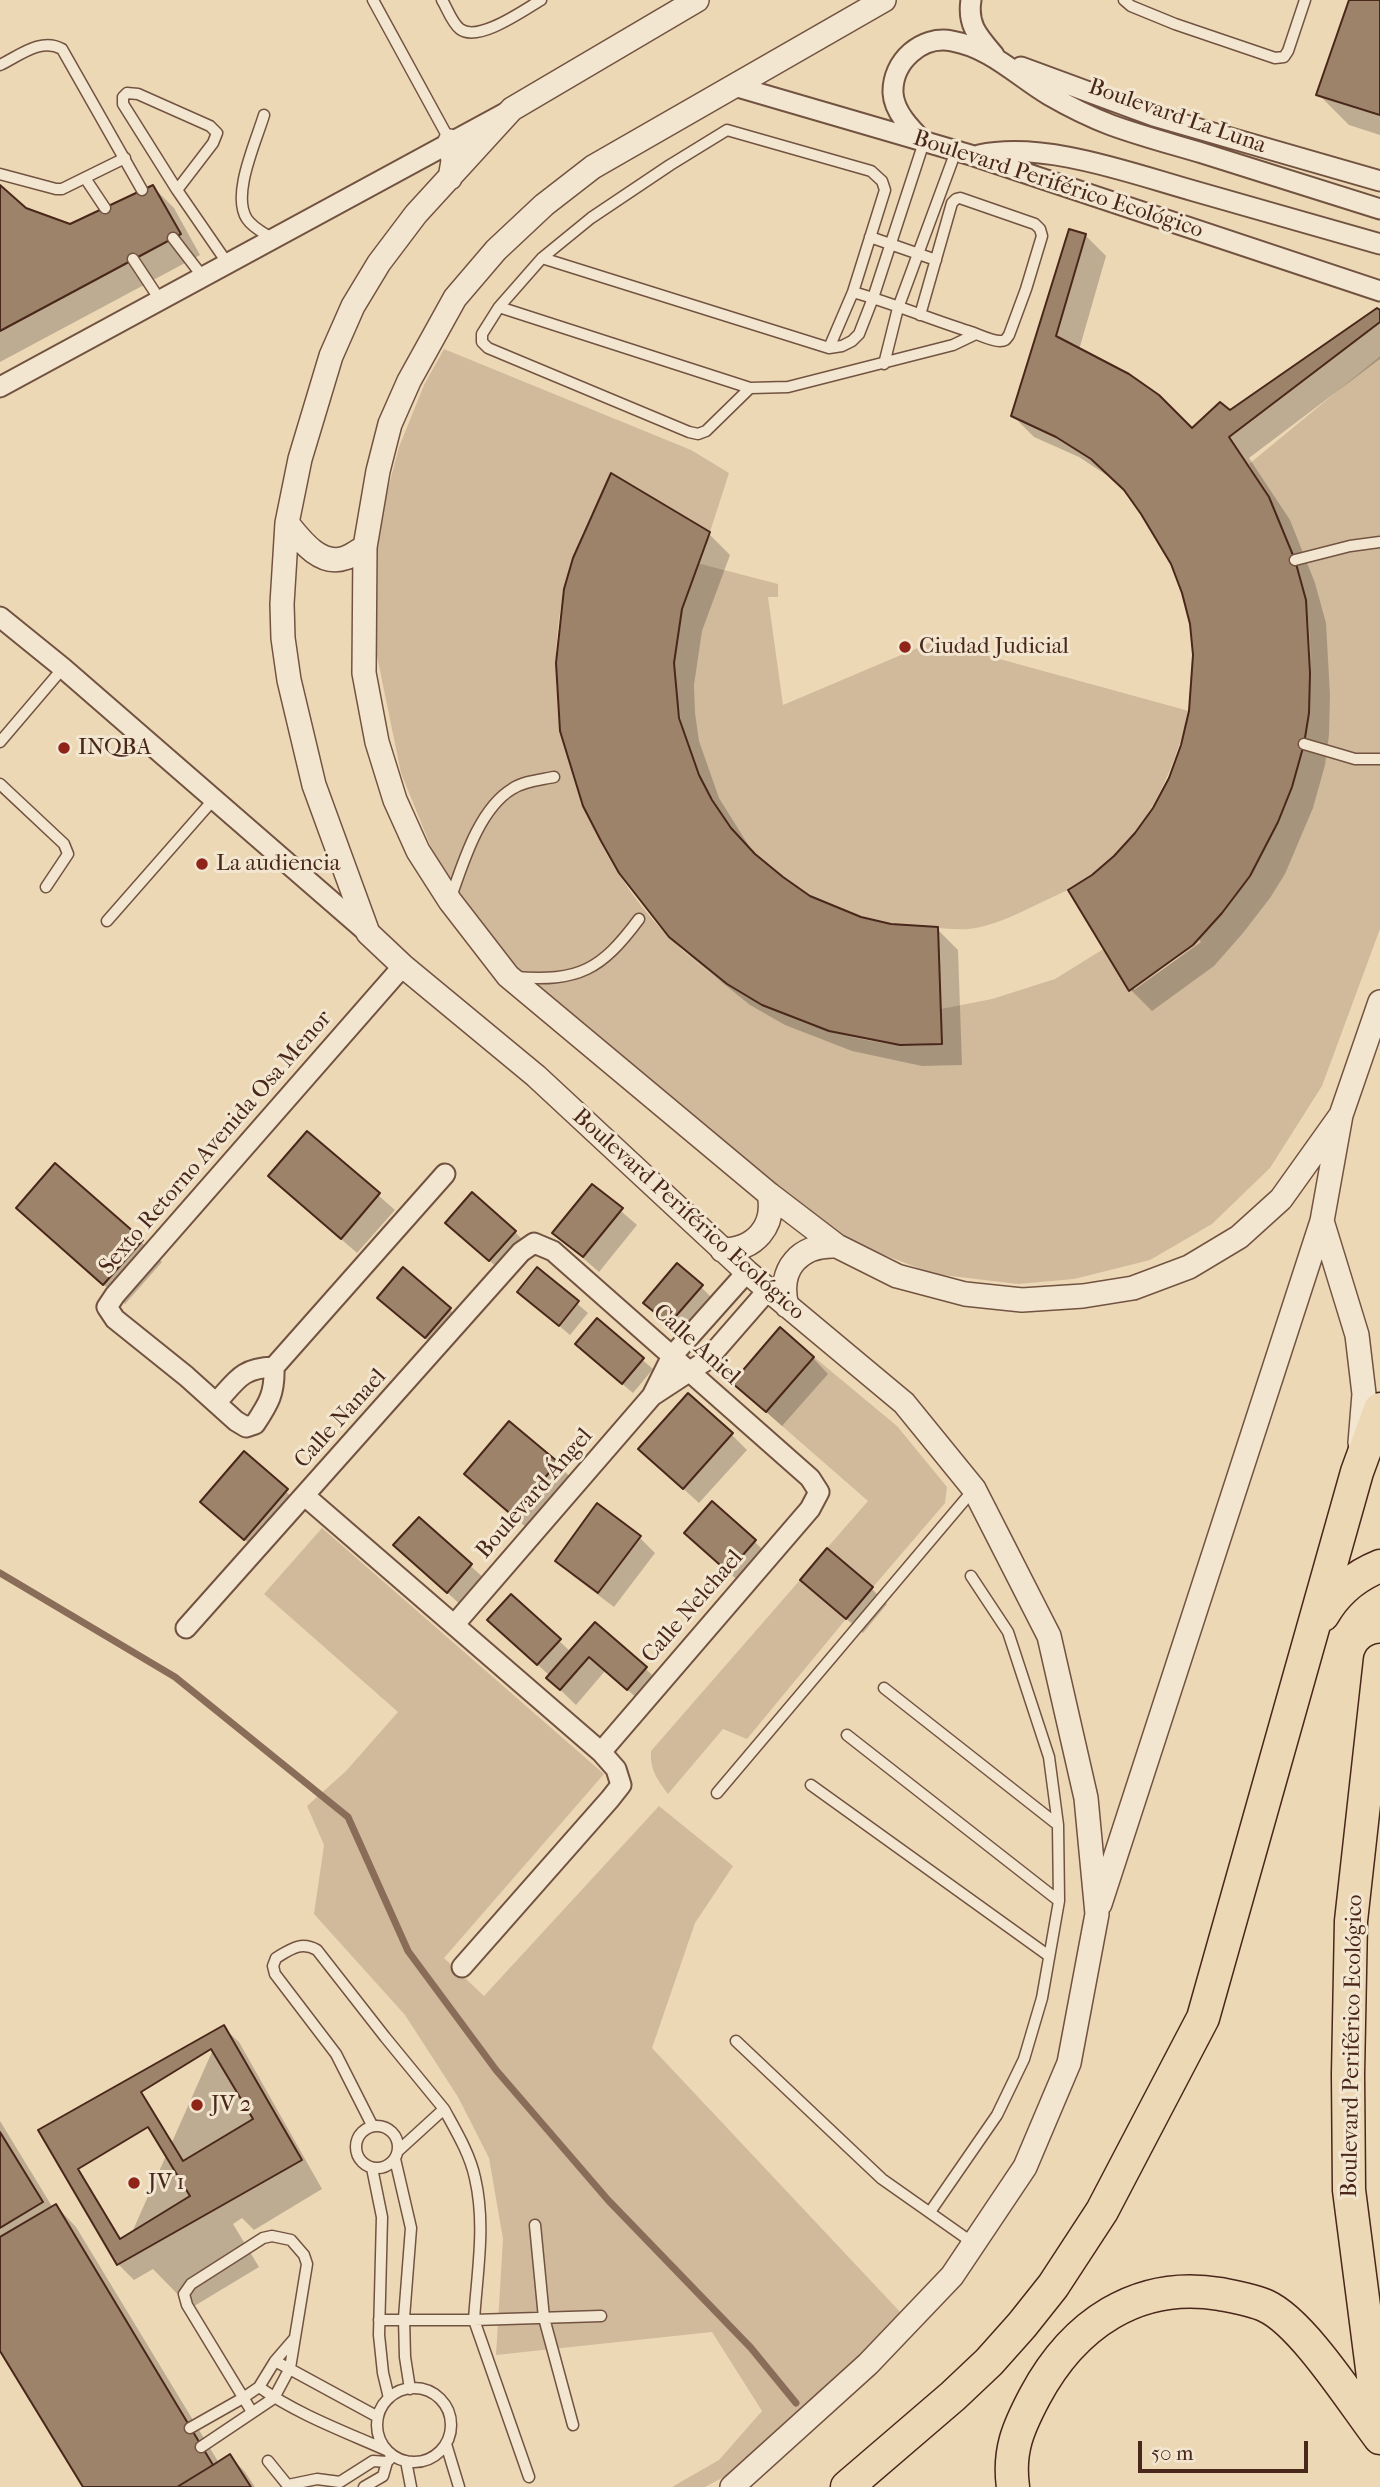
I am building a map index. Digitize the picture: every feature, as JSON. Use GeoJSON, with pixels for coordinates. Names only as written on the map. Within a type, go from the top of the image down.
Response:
{"type":"FeatureCollection","features":[{"type":"Feature","properties":{"kind":"highway"},"geometry":{"type":"LineString","coordinates":[[847,2487],[989,2362],[1053,2286],[1102,2211],[1203,2018],[1357,1472],[1380,1409]]}},
{"type":"Feature","properties":{"kind":"highway"},"geometry":{"type":"LineString","coordinates":[[1314,1631],[1339,1592],[1380,1566]]}},
{"type":"Feature","properties":{"kind":"highway","name":"Boulevard Periférico Ecológico"},"geometry":{"type":"LineString","coordinates":[[1380,1660],[1351,1921],[1348,2074],[1349,2190],[1380,2431]]}},
{"type":"Feature","properties":{"kind":"highway"},"geometry":{"type":"LineString","coordinates":[[1013,2487],[1010,2466],[1019,2426],[1044,2380],[1076,2338],[1111,2311],[1152,2295],[1195,2290],[1268,2306],[1299,2330],[1380,2438]]}},
{"type":"Feature","properties":{"kind":"street","name":"Boulevard Periférico Ecológico"},"geometry":{"type":"LineString","coordinates":[[697,0],[512,109],[416,214],[386,254],[353,306],[331,356],[300,459],[287,523],[282,604],[283,638],[289,680],[314,785],[368,933],[403,966],[536,1076],[747,1272],[904,1403],[974,1489],[1049,1636],[1086,1798],[1097,1914],[1069,2063],[1026,2167],[952,2276],[869,2364],[733,2487]]}},
{"type":"Feature","properties":{"kind":"street"},"geometry":{"type":"LineString","coordinates":[[884,0],[593,167],[544,205],[496,250],[455,298],[409,381],[390,424],[378,471],[365,547],[364,673],[377,742],[395,800],[418,851],[450,901],[508,976],[769,1194],[837,1246],[897,1276],[965,1294],[1022,1300],[1083,1296],[1133,1288],[1189,1267],[1239,1237],[1281,1199],[1340,1115]]}},
{"type":"Feature","properties":{"kind":"street"},"geometry":{"type":"LineString","coordinates":[[971,0],[969,16],[978,36],[996,57],[1154,116],[1380,181]]}},
{"type":"Feature","properties":{"kind":"street","name":"Boulevard La Luna"},"geometry":{"type":"LineString","coordinates":[[924,142],[899,111],[893,94],[897,72],[903,60],[913,50],[928,42],[950,40],[996,57],[1048,94],[1112,125],[1380,209]]}},
{"type":"Feature","properties":{"kind":"street","name":"Boulevard Periférico Ecológico"},"geometry":{"type":"LineString","coordinates":[[734,86],[965,153],[1380,291]]}},
{"type":"Feature","properties":{"kind":"street"},"geometry":{"type":"LineString","coordinates":[[0,387],[512,109]]}},
{"type":"Feature","properties":{"kind":"street"},"geometry":{"type":"LineString","coordinates":[[450,141],[453,161],[450,178]]}},
{"type":"Feature","properties":{"kind":"street"},"geometry":{"type":"LineString","coordinates":[[965,153],[1018,150],[1039,152],[1113,168],[1380,244]]}},
{"type":"Feature","properties":{"kind":"street"},"geometry":{"type":"LineString","coordinates":[[287,523],[303,544],[315,553],[331,559],[344,559],[365,547]]}},
{"type":"Feature","properties":{"kind":"street"},"geometry":{"type":"LineString","coordinates":[[3,626],[63,668],[368,933]]}},
{"type":"Feature","properties":{"kind":"street","name":"Sexto Retorno Avenida Osa Menor"},"geometry":{"type":"LineString","coordinates":[[274,1367],[272,1398],[256,1424],[246,1427],[115,1318],[107,1307],[403,966]]}},
{"type":"Feature","properties":{"kind":"street"},"geometry":{"type":"LineString","coordinates":[[1097,1914],[1322,1221],[1340,1115],[1380,1002]]}},
{"type":"Feature","properties":{"kind":"street"},"geometry":{"type":"LineString","coordinates":[[216,1403],[241,1375],[254,1368],[274,1367],[445,1174]]}},
{"type":"Feature","properties":{"kind":"street"},"geometry":{"type":"LineString","coordinates":[[722,1250],[744,1247],[761,1235],[770,1215],[769,1194]]}},
{"type":"Feature","properties":{"kind":"street"},"geometry":{"type":"LineString","coordinates":[[1322,1221],[1357,1335],[1364,1394],[1357,1472]]}},
{"type":"Feature","properties":{"kind":"street","name":"Calle Aniel"},"geometry":{"type":"LineString","coordinates":[[534,1244],[553,1251],[810,1479],[819,1492]]}},
{"type":"Feature","properties":{"kind":"street","name":"Calle Nanael"},"geometry":{"type":"LineString","coordinates":[[186,1628],[522,1252],[534,1244]]}},
{"type":"Feature","properties":{"kind":"street"},"geometry":{"type":"LineString","coordinates":[[786,1306],[784,1283],[793,1262],[813,1248],[837,1246]]}},
{"type":"Feature","properties":{"kind":"street","name":"Boulevard Ángel"},"geometry":{"type":"LineString","coordinates":[[454,1625],[652,1396],[672,1356],[747,1272]]}},
{"type":"Feature","properties":{"kind":"street","name":"Boulevard Ángel"},"geometry":{"type":"LineString","coordinates":[[652,1396],[707,1360],[768,1290]]}},
{"type":"Feature","properties":{"kind":"street","name":"Calle Nelchael"},"geometry":{"type":"LineString","coordinates":[[601,1752],[810,1509],[819,1492]]}},
{"type":"Feature","properties":{"kind":"street"},"geometry":{"type":"LineString","coordinates":[[305,1496],[601,1752],[616,1769],[621,1785],[461,1967]]}},
{"type":"Feature","properties":{"kind":"lane"},"geometry":{"type":"LineString","coordinates":[[373,0],[450,141]]}},
{"type":"Feature","properties":{"kind":"lane"},"geometry":{"type":"LineString","coordinates":[[442,0],[459,28],[471,34],[484,32],[541,0]]}},
{"type":"Feature","properties":{"kind":"lane"},"geometry":{"type":"LineString","coordinates":[[1124,0],[1131,6],[1175,24],[1276,58],[1284,57],[1288,51],[1305,0]]}},
{"type":"Feature","properties":{"kind":"lane"},"geometry":{"type":"LineString","coordinates":[[0,65],[42,44],[52,44],[62,49],[142,190]]}},
{"type":"Feature","properties":{"kind":"lane"},"geometry":{"type":"LineString","coordinates":[[177,190],[214,143],[217,133],[210,125],[138,94],[127,93],[123,97],[123,104],[177,190],[228,264]]}},
{"type":"Feature","properties":{"kind":"lane"},"geometry":{"type":"LineString","coordinates":[[264,115],[241,191],[241,205],[252,226],[273,239]]}},
{"type":"Feature","properties":{"kind":"lane"},"geometry":{"type":"LineString","coordinates":[[750,388],[706,431],[698,434],[488,348],[482,342],[482,334],[499,307],[542,258],[591,218],[727,130],[871,171],[882,181],[884,190],[853,292],[829,348]]}},
{"type":"Feature","properties":{"kind":"lane"},"geometry":{"type":"LineString","coordinates":[[542,258],[829,348],[842,346],[859,334],[924,142]]}},
{"type":"Feature","properties":{"kind":"lane"},"geometry":{"type":"LineString","coordinates":[[884,364],[898,308],[918,253],[965,153]]}},
{"type":"Feature","properties":{"kind":"lane"},"geometry":{"type":"LineString","coordinates":[[0,174],[56,189],[67,187],[125,159]]}},
{"type":"Feature","properties":{"kind":"lane"},"geometry":{"type":"LineString","coordinates":[[85,178],[105,208]]}},
{"type":"Feature","properties":{"kind":"lane"},"geometry":{"type":"LineString","coordinates":[[853,292],[898,308],[998,341],[1005,340],[1026,289],[1041,236],[1040,229],[1035,224],[960,198],[956,199],[920,315]]}},
{"type":"Feature","properties":{"kind":"lane"},"geometry":{"type":"LineString","coordinates":[[870,237],[936,260]]}},
{"type":"Feature","properties":{"kind":"lane"},"geometry":{"type":"LineString","coordinates":[[173,238],[203,277]]}},
{"type":"Feature","properties":{"kind":"lane"},"geometry":{"type":"LineString","coordinates":[[133,260],[160,300]]}},
{"type":"Feature","properties":{"kind":"lane"},"geometry":{"type":"LineString","coordinates":[[499,307],[750,388],[788,387],[953,345],[976,334]]}},
{"type":"Feature","properties":{"kind":"lane"},"geometry":{"type":"LineString","coordinates":[[1295,560],[1350,546],[1380,542]]}},
{"type":"Feature","properties":{"kind":"lane"},"geometry":{"type":"LineString","coordinates":[[0,742],[63,668]]}},
{"type":"Feature","properties":{"kind":"lane"},"geometry":{"type":"LineString","coordinates":[[1304,744],[1355,759],[1380,759]]}},
{"type":"Feature","properties":{"kind":"lane"},"geometry":{"type":"LineString","coordinates":[[450,901],[463,862],[477,832],[494,806],[511,789],[528,782],[554,777]]}},
{"type":"Feature","properties":{"kind":"lane"},"geometry":{"type":"LineString","coordinates":[[0,784],[64,844],[68,854],[46,887]]}},
{"type":"Feature","properties":{"kind":"lane"},"geometry":{"type":"LineString","coordinates":[[107,921],[214,799]]}},
{"type":"Feature","properties":{"kind":"lane"},"geometry":{"type":"LineString","coordinates":[[508,976],[548,980],[578,973],[601,962],[618,947],[639,919]]}},
{"type":"Feature","properties":{"kind":"lane"},"geometry":{"type":"LineString","coordinates":[[717,1793],[974,1489]]}},
{"type":"Feature","properties":{"kind":"lane"},"geometry":{"type":"LineString","coordinates":[[930,2213],[997,2115],[1024,2059],[1042,1998],[1059,1901],[1059,1825],[1049,1757],[1007,1632],[971,1576]]}},
{"type":"Feature","properties":{"kind":"lane"},"geometry":{"type":"LineString","coordinates":[[884,1688],[1059,1825]]}},
{"type":"Feature","properties":{"kind":"lane"},"geometry":{"type":"LineString","coordinates":[[847,1735],[1059,1901]]}},
{"type":"Feature","properties":{"kind":"lane"},"geometry":{"type":"LineString","coordinates":[[811,1784],[1049,1956]]}},
{"type":"Feature","properties":{"kind":"lane"},"geometry":{"type":"LineString","coordinates":[[372,2125],[336,2054],[275,1974],[273,1966],[276,1958],[298,1946],[308,1945],[317,1950],[444,2109],[462,2142],[475,2177],[482,2218],[474,2319],[529,2477]]}},
{"type":"Feature","properties":{"kind":"lane"},"geometry":{"type":"LineString","coordinates":[[736,2041],[882,2179],[974,2244]]}},
{"type":"Feature","properties":{"kind":"lane"},"geometry":{"type":"LineString","coordinates":[[372,2168],[388,2165],[444,2109]]}},
{"type":"Feature","properties":{"kind":"lane"},"geometry":{"type":"LineString","coordinates":[[389,2398],[383,2373],[379,2320],[382,2217],[372,2168],[359,2158],[355,2142],[358,2134],[372,2125],[381,2125],[395,2135],[398,2142],[396,2155],[411,2228],[404,2318],[405,2357],[410,2389]]}},
{"type":"Feature","properties":{"kind":"lane"},"geometry":{"type":"LineString","coordinates":[[535,2225],[544,2318],[573,2426]]}},
{"type":"Feature","properties":{"kind":"lane"},"geometry":{"type":"LineString","coordinates":[[201,2447],[274,2398],[290,2368],[307,2264],[304,2255],[291,2240],[282,2236],[262,2238],[191,2284],[184,2294],[187,2305],[252,2412]]}},
{"type":"Feature","properties":{"kind":"lane"},"geometry":{"type":"LineString","coordinates":[[379,2320],[601,2316]]}},
{"type":"Feature","properties":{"kind":"lane"},"geometry":{"type":"LineString","coordinates":[[190,2428],[259,2387],[275,2361],[294,2339]]}},
{"type":"Feature","properties":{"kind":"lane"},"geometry":{"type":"LineString","coordinates":[[275,2361],[377,2417]]}},
{"type":"Feature","properties":{"kind":"lane"},"geometry":{"type":"LineString","coordinates":[[259,2387],[274,2398],[389,2456],[406,2461],[429,2459],[439,2453],[446,2444],[451,2422],[441,2401],[421,2389],[399,2392],[389,2398],[377,2417],[380,2440],[389,2456],[383,2476],[364,2487]]}},
{"type":"Feature","properties":{"kind":"lane"},"geometry":{"type":"LineString","coordinates":[[446,2444],[459,2487]]}},
{"type":"Feature","properties":{"kind":"lane"},"geometry":{"type":"LineString","coordinates":[[268,2461],[288,2486],[317,2479],[342,2484],[373,2461],[389,2456]]}},
{"type":"Feature","properties":{"kind":"lane"},"geometry":{"type":"LineString","coordinates":[[406,2461],[411,2487]]}},
{"type":"Feature","properties":{"kind":"shaded area"},"geometry":{"type":"Polygon","coordinates":[[[444,349],[691,450],[729,473],[710,532],[611,473],[587,524],[566,581],[560,609],[556,665],[559,711],[568,757],[582,802],[602,845],[627,886],[656,923],[689,956],[726,984],[787,1016],[832,1032],[910,1046],[941,1044],[941,1009],[992,999],[1055,979],[1105,948],[1130,991],[1187,951],[1226,909],[1253,870],[1274,829],[1291,786],[1303,742],[1309,696],[1310,649],[1306,602],[1297,566],[1276,513],[1249,464],[1380,356],[1380,929],[1322,1086],[1270,1168],[1212,1224],[1150,1260],[1074,1279],[1018,1284],[934,1274],[845,1240],[689,1120],[539,993],[473,922],[435,857],[401,773],[377,656],[375,538],[399,447],[424,385],[444,349]]]}},
{"type":"Feature","properties":{"kind":"shaded area"},"geometry":{"type":"Polygon","coordinates":[[[697,563],[778,584],[778,597],[768,597],[783,705],[934,641],[1189,711],[1175,758],[1155,802],[1127,842],[1091,876],[1025,911],[1000,921],[970,929],[928,927],[876,921],[829,904],[786,880],[749,848],[719,809],[695,765],[680,717],[674,653],[678,627],[697,563]]]}},
{"type":"Feature","properties":{"kind":"shaded area"},"geometry":{"type":"Polygon","coordinates":[[[814,1357],[897,1426],[947,1487],[945,1503],[873,1587],[827,1548],[868,1501],[766,1412],[814,1357]]]}},
{"type":"Feature","properties":{"kind":"shaded area"},"geometry":{"type":"Polygon","coordinates":[[[322,1528],[604,1774],[444,1958],[484,1996],[659,1806],[733,1866],[695,1923],[652,2048],[903,2315],[864,2356],[737,2470],[705,2487],[672,2487],[719,2460],[762,2411],[712,2332],[496,2355],[503,2239],[489,2158],[458,2097],[405,2015],[314,1914],[324,1845],[307,1806],[346,1771],[398,1712],[264,1594],[322,1528]]]}},
{"type":"Feature","properties":{"kind":"shaded area"},"geometry":{"type":"Polygon","coordinates":[[[800,1580],[846,1619],[747,1739],[723,1729],[668,1794],[655,1774],[651,1751],[800,1580]]]}},
{"type":"Feature","properties":{"kind":"building"},"geometry":{"type":"Polygon","coordinates":[[[1349,0],[1380,0],[1380,115],[1316,95],[1349,0]]]}},
{"type":"Feature","properties":{"kind":"building"},"geometry":{"type":"Polygon","coordinates":[[[0,185],[26,208],[70,224],[153,185],[181,234],[0,331],[0,185]]]}},
{"type":"Feature","properties":{"kind":"building"},"geometry":{"type":"Polygon","coordinates":[[[1069,229],[1086,234],[1056,336],[1129,374],[1159,395],[1192,428],[1220,402],[1230,410],[1377,308],[1380,310],[1380,322],[1229,437],[1269,497],[1295,560],[1306,600],[1310,673],[1309,713],[1304,744],[1292,787],[1278,822],[1250,876],[1193,945],[1129,991],[1068,890],[1092,875],[1135,833],[1153,808],[1169,778],[1189,711],[1193,655],[1190,624],[1171,564],[1124,490],[1091,459],[1056,437],[1011,416],[1069,229]]]}},
{"type":"Feature","properties":{"kind":"building"},"geometry":{"type":"Polygon","coordinates":[[[611,473],[710,532],[682,609],[674,663],[679,718],[699,775],[712,800],[731,828],[755,854],[810,896],[861,917],[891,924],[938,927],[942,1044],[900,1045],[829,1031],[762,1005],[727,984],[669,937],[619,873],[583,806],[560,731],[556,663],[564,589],[573,558],[611,473]]]}},
{"type":"Feature","properties":{"kind":"building"},"geometry":{"type":"Polygon","coordinates":[[[307,1131],[380,1193],[341,1239],[268,1176],[307,1131]]]}},
{"type":"Feature","properties":{"kind":"building"},"geometry":{"type":"Polygon","coordinates":[[[55,1163],[143,1240],[103,1285],[16,1208],[55,1163]]]}},
{"type":"Feature","properties":{"kind":"building"},"geometry":{"type":"Polygon","coordinates":[[[592,1184],[623,1208],[583,1257],[552,1233],[592,1184]]]}},
{"type":"Feature","properties":{"kind":"building"},"geometry":{"type":"Polygon","coordinates":[[[472,1192],[516,1231],[489,1261],[445,1223],[472,1192]]]}},
{"type":"Feature","properties":{"kind":"building"},"geometry":{"type":"Polygon","coordinates":[[[677,1263],[703,1285],[669,1324],[643,1303],[677,1263]]]}},
{"type":"Feature","properties":{"kind":"building"},"geometry":{"type":"Polygon","coordinates":[[[403,1267],[451,1308],[425,1338],[377,1298],[403,1267]]]}},
{"type":"Feature","properties":{"kind":"building"},"geometry":{"type":"Polygon","coordinates":[[[537,1267],[579,1301],[559,1326],[517,1292],[537,1267]]]}},
{"type":"Feature","properties":{"kind":"building"},"geometry":{"type":"Polygon","coordinates":[[[597,1318],[644,1358],[622,1384],[575,1344],[597,1318]]]}},
{"type":"Feature","properties":{"kind":"building"},"geometry":{"type":"Polygon","coordinates":[[[780,1327],[814,1357],[766,1412],[732,1383],[780,1327]]]}},
{"type":"Feature","properties":{"kind":"building"},"geometry":{"type":"Polygon","coordinates":[[[688,1393],[733,1433],[683,1489],[638,1449],[688,1393]]]}},
{"type":"Feature","properties":{"kind":"building"},"geometry":{"type":"Polygon","coordinates":[[[509,1421],[558,1462],[513,1516],[464,1474],[509,1421]]]}},
{"type":"Feature","properties":{"kind":"building"},"geometry":{"type":"Polygon","coordinates":[[[244,1451],[288,1489],[244,1540],[200,1502],[244,1451]]]}},
{"type":"Feature","properties":{"kind":"building"},"geometry":{"type":"Polygon","coordinates":[[[712,1501],[756,1540],[728,1572],[684,1533],[712,1501]]]}},
{"type":"Feature","properties":{"kind":"building"},"geometry":{"type":"Polygon","coordinates":[[[597,1503],[641,1536],[598,1593],[555,1561],[597,1503]]]}},
{"type":"Feature","properties":{"kind":"building"},"geometry":{"type":"Polygon","coordinates":[[[419,1517],[472,1564],[447,1593],[393,1545],[419,1517]]]}},
{"type":"Feature","properties":{"kind":"building"},"geometry":{"type":"Polygon","coordinates":[[[827,1548],[873,1587],[846,1619],[800,1580],[827,1548]]]}},
{"type":"Feature","properties":{"kind":"building"},"geometry":{"type":"Polygon","coordinates":[[[511,1594],[561,1639],[537,1665],[487,1620],[511,1594]]]}},
{"type":"Feature","properties":{"kind":"building"},"geometry":{"type":"Polygon","coordinates":[[[595,1622],[647,1667],[627,1690],[589,1657],[560,1690],[546,1678],[595,1622]]]}},
{"type":"Feature","properties":{"kind":"building"},"geometry":{"type":"Polygon","coordinates":[[[224,2025],[302,2160],[117,2265],[38,2130],[224,2025]]]}},
{"type":"Feature","properties":{"kind":"building","name":"JV 2"},"geometry":{"type":"Polygon","coordinates":[[[211,2049],[253,2119],[183,2161],[141,2092],[211,2049]]]}},
{"type":"Feature","properties":{"kind":"building","name":"JV 1"},"geometry":{"type":"Polygon","coordinates":[[[148,2127],[190,2196],[120,2239],[78,2169],[148,2127]]]}},
{"type":"Feature","properties":{"kind":"building"},"geometry":{"type":"Polygon","coordinates":[[[0,2132],[43,2202],[0,2228],[0,2132]]]}},
{"type":"Feature","properties":{"kind":"building"},"geometry":{"type":"Polygon","coordinates":[[[56,2204],[213,2465],[177,2487],[83,2487],[0,2351],[0,2237],[56,2204]]]}},
{"type":"Feature","properties":{"kind":"building"},"geometry":{"type":"Polygon","coordinates":[[[230,2454],[251,2487],[177,2487],[213,2465],[230,2454]]]}},
{"type":"Feature","properties":{"kind":"waterway"},"geometry":{"type":"LineString","coordinates":[[0,1573],[175,1677],[348,1817],[408,1951],[496,2070],[608,2200],[751,2348],[796,2403]]}},
{"type":"Feature","properties":{"kind":"place","name":"Ciudad Judicial"},"geometry":{"type":"Point","coordinates":[905,647]}},
{"type":"Feature","properties":{"kind":"place","name":"INQBA"},"geometry":{"type":"Point","coordinates":[64,748]}},
{"type":"Feature","properties":{"kind":"place","name":"La audiencia"},"geometry":{"type":"Point","coordinates":[202,864]}},
{"type":"Feature","properties":{"kind":"place","name":"JV 2"},"geometry":{"type":"Point","coordinates":[197,2105]}},
{"type":"Feature","properties":{"kind":"place","name":"JV 1"},"geometry":{"type":"Point","coordinates":[134,2183]}}]}
